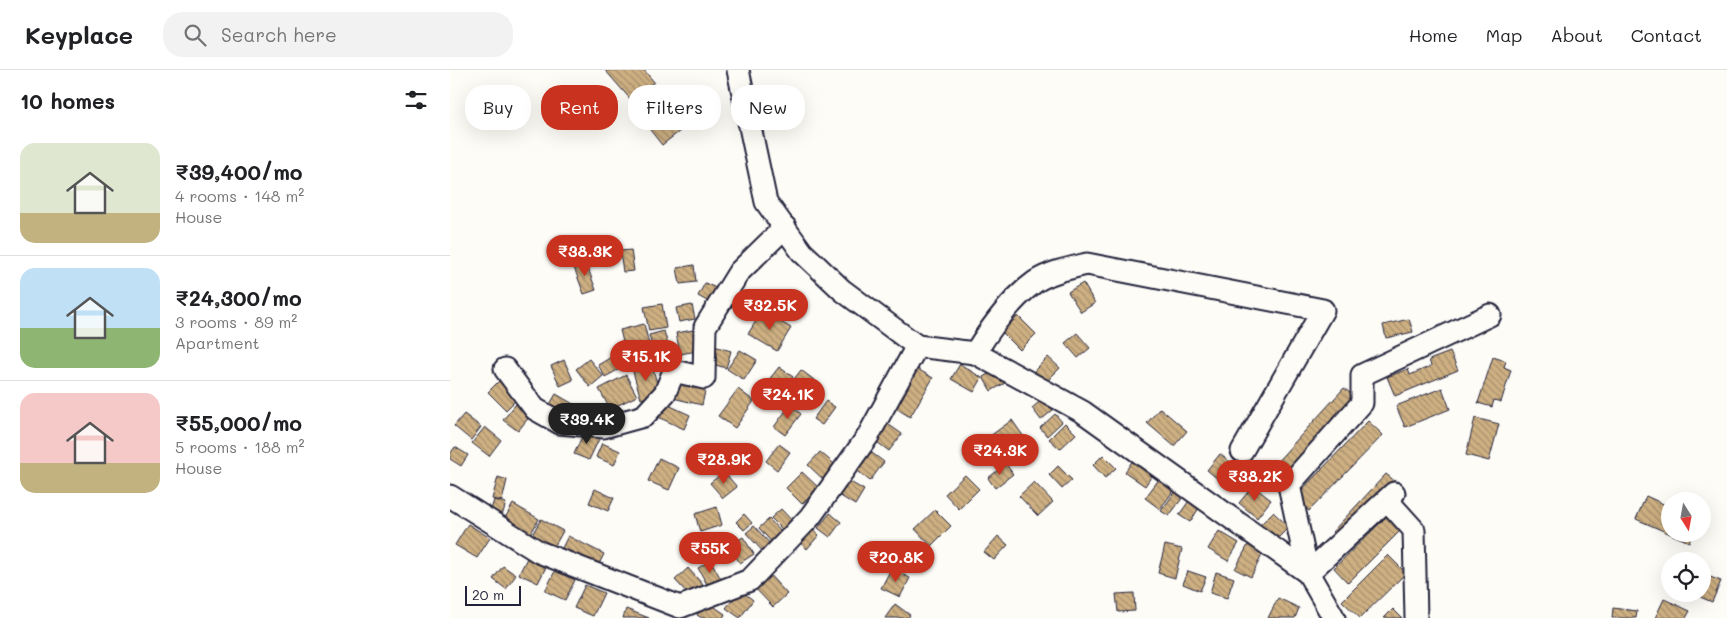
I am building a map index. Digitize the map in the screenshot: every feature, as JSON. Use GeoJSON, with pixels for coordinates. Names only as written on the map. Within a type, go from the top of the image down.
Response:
{"type":"FeatureCollection","features":[{"type":"Feature","properties":{"kind":"street"},"geometry":{"type":"LineString","coordinates":[[738,70],[766,202],[802,252],[842,290],[917,346],[975,353],[1082,412],[1308,574]]}},
{"type":"Feature","properties":{"kind":"street"},"geometry":{"type":"LineString","coordinates":[[505,369],[535,409],[560,423],[604,427],[644,416],[666,392],[674,372],[704,378],[705,327],[739,272],[785,228]]}},
{"type":"Feature","properties":{"kind":"street"},"geometry":{"type":"LineString","coordinates":[[975,353],[1003,312],[1036,282],[1066,269],[1087,264],[1323,310],[1242,451]]}},
{"type":"Feature","properties":{"kind":"street"},"geometry":{"type":"LineString","coordinates":[[1334,618],[1308,574],[1289,485],[1362,403],[1362,375],[1490,315]]}},
{"type":"Feature","properties":{"kind":"street"},"geometry":{"type":"LineString","coordinates":[[450,496],[539,552],[680,607],[750,580],[810,517],[868,436],[917,346]]}},
{"type":"Feature","properties":{"kind":"street"},"geometry":{"type":"LineString","coordinates":[[1308,574],[1391,497],[1414,530],[1416,618]]}},
{"type":"Feature","properties":{"kind":"building"},"geometry":{"type":"Polygon","coordinates":[[[605,70],[644,70],[654,82],[651,85],[628,85],[628,96],[605,70]]]}},
{"type":"Feature","properties":{"kind":"building"},"geometry":{"type":"Polygon","coordinates":[[[650,130],[681,130],[662,145],[650,130]]]}},
{"type":"Feature","properties":{"kind":"building"},"geometry":{"type":"Polygon","coordinates":[[[631,250],[634,271],[623,272],[620,251],[631,250]]]}},
{"type":"Feature","properties":{"kind":"building"},"geometry":{"type":"Polygon","coordinates":[[[585,260],[596,290],[584,294],[573,265],[585,260]]]}},
{"type":"Feature","properties":{"kind":"building"},"geometry":{"type":"Polygon","coordinates":[[[694,265],[696,282],[680,284],[677,268],[694,265]]]}},
{"type":"Feature","properties":{"kind":"building"},"geometry":{"type":"Polygon","coordinates":[[[705,283],[716,288],[709,302],[698,296],[705,283]]]}},
{"type":"Feature","properties":{"kind":"building"},"geometry":{"type":"Polygon","coordinates":[[[1083,283],[1095,303],[1081,312],[1068,292],[1083,283]]]}},
{"type":"Feature","properties":{"kind":"building"},"geometry":{"type":"Polygon","coordinates":[[[662,304],[666,328],[649,331],[644,307],[662,304]]]}},
{"type":"Feature","properties":{"kind":"building"},"geometry":{"type":"Polygon","coordinates":[[[692,305],[695,319],[679,322],[676,308],[692,305]]]}},
{"type":"Feature","properties":{"kind":"building"},"geometry":{"type":"Polygon","coordinates":[[[762,311],[791,328],[777,351],[748,334],[762,311]]]}},
{"type":"Feature","properties":{"kind":"building"},"geometry":{"type":"Polygon","coordinates":[[[1018,316],[1036,334],[1020,350],[1002,332],[1018,316]]]}},
{"type":"Feature","properties":{"kind":"building"},"geometry":{"type":"Polygon","coordinates":[[[1409,319],[1413,332],[1386,338],[1383,325],[1409,319]]]}},
{"type":"Feature","properties":{"kind":"building"},"geometry":{"type":"Polygon","coordinates":[[[644,324],[650,348],[626,354],[620,330],[644,324]]]}},
{"type":"Feature","properties":{"kind":"building"},"geometry":{"type":"Polygon","coordinates":[[[699,329],[703,350],[680,354],[676,333],[699,329]]]}},
{"type":"Feature","properties":{"kind":"building"},"geometry":{"type":"Polygon","coordinates":[[[664,331],[672,359],[657,363],[649,335],[664,331]]]}},
{"type":"Feature","properties":{"kind":"building"},"geometry":{"type":"Polygon","coordinates":[[[1077,333],[1090,348],[1078,358],[1065,343],[1077,333]]]}},
{"type":"Feature","properties":{"kind":"building"},"geometry":{"type":"Polygon","coordinates":[[[714,346],[731,351],[726,368],[709,363],[714,346]]]}},
{"type":"Feature","properties":{"kind":"building"},"geometry":{"type":"Polygon","coordinates":[[[740,350],[757,360],[744,380],[727,369],[740,350]]]}},
{"type":"Feature","properties":{"kind":"building"},"geometry":{"type":"Polygon","coordinates":[[[1450,352],[1458,370],[1395,396],[1387,377],[1408,369],[1410,375],[1431,366],[1429,360],[1450,352]]]}},
{"type":"Feature","properties":{"kind":"building"},"geometry":{"type":"Polygon","coordinates":[[[618,353],[625,366],[605,377],[598,365],[618,353]]]}},
{"type":"Feature","properties":{"kind":"building"},"geometry":{"type":"Polygon","coordinates":[[[1048,357],[1060,368],[1043,385],[1032,373],[1048,357]]]}},
{"type":"Feature","properties":{"kind":"building"},"geometry":{"type":"Polygon","coordinates":[[[1493,357],[1506,361],[1504,367],[1511,370],[1501,402],[1494,400],[1492,407],[1478,403],[1493,357]]]}},
{"type":"Feature","properties":{"kind":"building"},"geometry":{"type":"Polygon","coordinates":[[[589,359],[603,376],[590,387],[576,369],[589,359]]]}},
{"type":"Feature","properties":{"kind":"building"},"geometry":{"type":"Polygon","coordinates":[[[564,360],[573,380],[560,386],[551,366],[564,360]]]}},
{"type":"Feature","properties":{"kind":"building"},"geometry":{"type":"Polygon","coordinates":[[[960,364],[982,378],[974,392],[951,379],[960,364]]]}},
{"type":"Feature","properties":{"kind":"building"},"geometry":{"type":"Polygon","coordinates":[[[652,366],[660,393],[641,399],[633,372],[652,366]]]}},
{"type":"Feature","properties":{"kind":"building"},"geometry":{"type":"Polygon","coordinates":[[[779,367],[793,377],[774,401],[760,391],[779,367]]]}},
{"type":"Feature","properties":{"kind":"building"},"geometry":{"type":"Polygon","coordinates":[[[914,367],[933,378],[910,417],[891,405],[914,367]]]}},
{"type":"Feature","properties":{"kind":"building"},"geometry":{"type":"Polygon","coordinates":[[[997,369],[1005,383],[991,391],[983,377],[997,369]]]}},
{"type":"Feature","properties":{"kind":"building"},"geometry":{"type":"Polygon","coordinates":[[[801,370],[818,383],[798,409],[781,396],[801,370]]]}},
{"type":"Feature","properties":{"kind":"building"},"geometry":{"type":"Polygon","coordinates":[[[626,375],[637,396],[610,409],[599,389],[626,375]]]}},
{"type":"Feature","properties":{"kind":"building"},"geometry":{"type":"Polygon","coordinates":[[[500,380],[518,398],[506,410],[488,392],[500,380]]]}},
{"type":"Feature","properties":{"kind":"building"},"geometry":{"type":"Polygon","coordinates":[[[677,381],[706,387],[702,405],[673,398],[677,381]]]}},
{"type":"Feature","properties":{"kind":"building"},"geometry":{"type":"Polygon","coordinates":[[[1344,388],[1356,398],[1287,474],[1275,464],[1344,388]]]}},
{"type":"Feature","properties":{"kind":"building"},"geometry":{"type":"Polygon","coordinates":[[[1442,388],[1450,409],[1405,427],[1396,406],[1442,388]]]}},
{"type":"Feature","properties":{"kind":"building"},"geometry":{"type":"Polygon","coordinates":[[[738,389],[754,401],[735,428],[718,416],[738,389]]]}},
{"type":"Feature","properties":{"kind":"building"},"geometry":{"type":"Polygon","coordinates":[[[556,394],[575,405],[568,417],[549,406],[556,394]]]}},
{"type":"Feature","properties":{"kind":"building"},"geometry":{"type":"Polygon","coordinates":[[[1044,398],[1053,410],[1041,420],[1032,408],[1044,398]]]}},
{"type":"Feature","properties":{"kind":"building"},"geometry":{"type":"Polygon","coordinates":[[[826,401],[835,407],[822,425],[813,419],[826,401]]]}},
{"type":"Feature","properties":{"kind":"building"},"geometry":{"type":"Polygon","coordinates":[[[664,403],[690,415],[684,429],[658,417],[664,403]]]}},
{"type":"Feature","properties":{"kind":"building"},"geometry":{"type":"Polygon","coordinates":[[[516,404],[530,416],[518,431],[503,420],[516,404]]]}},
{"type":"Feature","properties":{"kind":"building"},"geometry":{"type":"Polygon","coordinates":[[[790,405],[801,414],[785,435],[774,427],[790,405]]]}},
{"type":"Feature","properties":{"kind":"building"},"geometry":{"type":"Polygon","coordinates":[[[1160,408],[1187,431],[1174,446],[1147,423],[1160,408]]]}},
{"type":"Feature","properties":{"kind":"building"},"geometry":{"type":"Polygon","coordinates":[[[464,414],[481,427],[471,440],[454,426],[464,414]]]}},
{"type":"Feature","properties":{"kind":"building"},"geometry":{"type":"Polygon","coordinates":[[[1055,414],[1062,422],[1047,436],[1040,428],[1055,414]]]}},
{"type":"Feature","properties":{"kind":"building"},"geometry":{"type":"Polygon","coordinates":[[[1475,418],[1499,424],[1489,461],[1466,455],[1475,418]]]}},
{"type":"Feature","properties":{"kind":"building"},"geometry":{"type":"Polygon","coordinates":[[[1012,420],[1026,440],[1000,458],[986,439],[1012,420]]]}},
{"type":"Feature","properties":{"kind":"building"},"geometry":{"type":"Polygon","coordinates":[[[1368,421],[1383,435],[1309,511],[1295,497],[1368,421]]]}},
{"type":"Feature","properties":{"kind":"building"},"geometry":{"type":"Polygon","coordinates":[[[885,422],[902,434],[889,451],[873,439],[885,422]]]}},
{"type":"Feature","properties":{"kind":"building"},"geometry":{"type":"Polygon","coordinates":[[[1065,423],[1076,434],[1060,449],[1049,439],[1065,423]]]}},
{"type":"Feature","properties":{"kind":"building"},"geometry":{"type":"Polygon","coordinates":[[[485,427],[501,440],[489,456],[472,443],[485,427]]]}},
{"type":"Feature","properties":{"kind":"building"},"geometry":{"type":"Polygon","coordinates":[[[585,430],[600,437],[589,460],[574,454],[585,430]]]}},
{"type":"Feature","properties":{"kind":"building"},"geometry":{"type":"Polygon","coordinates":[[[986,441],[996,456],[985,464],[975,449],[986,441]]]}},
{"type":"Feature","properties":{"kind":"building"},"geometry":{"type":"Polygon","coordinates":[[[602,443],[620,451],[614,465],[596,457],[602,443]]]}},
{"type":"Feature","properties":{"kind":"building"},"geometry":{"type":"Polygon","coordinates":[[[779,444],[790,452],[777,470],[766,461],[779,444]]]}},
{"type":"Feature","properties":{"kind":"building"},"geometry":{"type":"Polygon","coordinates":[[[455,447],[468,455],[461,466],[450,459],[450,454],[455,447]]]}},
{"type":"Feature","properties":{"kind":"building"},"geometry":{"type":"Polygon","coordinates":[[[868,450],[884,462],[870,481],[854,468],[868,450]]]}},
{"type":"Feature","properties":{"kind":"building"},"geometry":{"type":"Polygon","coordinates":[[[820,452],[839,468],[826,482],[808,465],[820,452]]]}},
{"type":"Feature","properties":{"kind":"building"},"geometry":{"type":"Polygon","coordinates":[[[1220,454],[1241,471],[1227,487],[1207,470],[1220,454]]]}},
{"type":"Feature","properties":{"kind":"building"},"geometry":{"type":"Polygon","coordinates":[[[1103,455],[1116,468],[1105,478],[1093,465],[1103,455]]]}},
{"type":"Feature","properties":{"kind":"building"},"geometry":{"type":"Polygon","coordinates":[[[659,458],[679,468],[669,490],[648,481],[659,458]]]}},
{"type":"Feature","properties":{"kind":"building"},"geometry":{"type":"Polygon","coordinates":[[[1133,460],[1153,474],[1145,486],[1125,472],[1133,460]]]}},
{"type":"Feature","properties":{"kind":"building"},"geometry":{"type":"Polygon","coordinates":[[[1006,464],[1013,474],[995,488],[988,478],[1006,464]]]}},
{"type":"Feature","properties":{"kind":"building"},"geometry":{"type":"Polygon","coordinates":[[[1058,466],[1072,480],[1062,489],[1049,475],[1058,466]]]}},
{"type":"Feature","properties":{"kind":"building"},"geometry":{"type":"Polygon","coordinates":[[[724,472],[737,487],[723,498],[710,483],[724,472]]]}},
{"type":"Feature","properties":{"kind":"building"},"geometry":{"type":"Polygon","coordinates":[[[802,472],[819,488],[802,504],[786,488],[802,472]]]}},
{"type":"Feature","properties":{"kind":"building"},"geometry":{"type":"Polygon","coordinates":[[[1386,474],[1396,482],[1341,541],[1332,532],[1386,474]]]}},
{"type":"Feature","properties":{"kind":"building"},"geometry":{"type":"Polygon","coordinates":[[[965,475],[979,489],[959,509],[945,494],[965,475]]]}},
{"type":"Feature","properties":{"kind":"building"},"geometry":{"type":"Polygon","coordinates":[[[498,477],[507,480],[502,501],[492,499],[498,477]]]}},
{"type":"Feature","properties":{"kind":"building"},"geometry":{"type":"Polygon","coordinates":[[[1160,478],[1175,489],[1160,509],[1145,498],[1160,478]]]}},
{"type":"Feature","properties":{"kind":"building"},"geometry":{"type":"Polygon","coordinates":[[[847,480],[864,490],[855,505],[839,495],[847,480]]]}},
{"type":"Feature","properties":{"kind":"building"},"geometry":{"type":"Polygon","coordinates":[[[1034,482],[1053,502],[1038,516],[1019,496],[1034,482]]]}},
{"type":"Feature","properties":{"kind":"building"},"geometry":{"type":"Polygon","coordinates":[[[1253,486],[1271,500],[1257,518],[1239,503],[1253,486]]]}},
{"type":"Feature","properties":{"kind":"building"},"geometry":{"type":"Polygon","coordinates":[[[1178,488],[1186,493],[1169,516],[1161,511],[1178,488]]]}},
{"type":"Feature","properties":{"kind":"building"},"geometry":{"type":"Polygon","coordinates":[[[595,489],[614,498],[608,511],[589,503],[595,489]]]}},
{"type":"Feature","properties":{"kind":"building"},"geometry":{"type":"Polygon","coordinates":[[[1646,496],[1661,503],[1661,530],[1636,519],[1646,496]]]}},
{"type":"Feature","properties":{"kind":"building"},"geometry":{"type":"Polygon","coordinates":[[[1191,498],[1201,505],[1190,522],[1179,515],[1191,498]]]}},
{"type":"Feature","properties":{"kind":"building"},"geometry":{"type":"Polygon","coordinates":[[[494,500],[506,503],[502,516],[490,513],[494,500]]]}},
{"type":"Feature","properties":{"kind":"building"},"geometry":{"type":"Polygon","coordinates":[[[513,504],[539,519],[527,540],[501,525],[513,504]]]}},
{"type":"Feature","properties":{"kind":"building"},"geometry":{"type":"Polygon","coordinates":[[[717,507],[722,525],[700,532],[695,514],[717,507]]]}},
{"type":"Feature","properties":{"kind":"building"},"geometry":{"type":"Polygon","coordinates":[[[781,509],[796,525],[786,533],[771,518],[781,509]]]}},
{"type":"Feature","properties":{"kind":"building"},"geometry":{"type":"Polygon","coordinates":[[[935,510],[951,526],[931,546],[915,529],[935,510]]]}},
{"type":"Feature","properties":{"kind":"building"},"geometry":{"type":"Polygon","coordinates":[[[1273,512],[1289,527],[1275,541],[1259,526],[1273,512]]]}},
{"type":"Feature","properties":{"kind":"building"},"geometry":{"type":"Polygon","coordinates":[[[830,513],[841,522],[830,537],[818,528],[830,513]]]}},
{"type":"Feature","properties":{"kind":"building"},"geometry":{"type":"Polygon","coordinates":[[[744,514],[752,523],[744,530],[736,522],[744,514]]]}},
{"type":"Feature","properties":{"kind":"building"},"geometry":{"type":"Polygon","coordinates":[[[1388,515],[1402,529],[1348,583],[1334,568],[1388,515]]]}},
{"type":"Feature","properties":{"kind":"building"},"geometry":{"type":"Polygon","coordinates":[[[541,519],[563,531],[553,549],[531,537],[541,519]]]}},
{"type":"Feature","properties":{"kind":"building"},"geometry":{"type":"Polygon","coordinates":[[[769,519],[784,535],[774,545],[759,528],[769,519]]]}},
{"type":"Feature","properties":{"kind":"building"},"geometry":{"type":"Polygon","coordinates":[[[468,524],[490,538],[477,558],[455,545],[468,524]]]}},
{"type":"Feature","properties":{"kind":"building"},"geometry":{"type":"Polygon","coordinates":[[[754,526],[773,547],[765,554],[746,533],[754,526]]]}},
{"type":"Feature","properties":{"kind":"building"},"geometry":{"type":"Polygon","coordinates":[[[809,526],[819,535],[807,549],[797,540],[809,526]]]}},
{"type":"Feature","properties":{"kind":"building"},"geometry":{"type":"Polygon","coordinates":[[[1219,531],[1239,543],[1228,561],[1208,549],[1219,531]]]}},
{"type":"Feature","properties":{"kind":"building"},"geometry":{"type":"Polygon","coordinates":[[[568,536],[604,554],[596,570],[560,552],[568,536]]]}},
{"type":"Feature","properties":{"kind":"building"},"geometry":{"type":"Polygon","coordinates":[[[998,536],[1008,545],[994,560],[984,552],[998,536]]]}},
{"type":"Feature","properties":{"kind":"building"},"geometry":{"type":"Polygon","coordinates":[[[743,537],[754,554],[740,563],[729,546],[743,537]]]}},
{"type":"Feature","properties":{"kind":"building"},"geometry":{"type":"Polygon","coordinates":[[[1165,545],[1182,549],[1175,578],[1158,573],[1165,545]]]}},
{"type":"Feature","properties":{"kind":"building"},"geometry":{"type":"Polygon","coordinates":[[[1248,545],[1263,553],[1251,577],[1235,569],[1248,545]]]}},
{"type":"Feature","properties":{"kind":"building"},"geometry":{"type":"Polygon","coordinates":[[[1388,555],[1406,573],[1360,618],[1342,601],[1388,555]]]}},
{"type":"Feature","properties":{"kind":"building"},"geometry":{"type":"Polygon","coordinates":[[[527,558],[546,567],[538,583],[519,574],[527,558]]]}},
{"type":"Feature","properties":{"kind":"building"},"geometry":{"type":"Polygon","coordinates":[[[711,561],[722,581],[709,588],[698,568],[711,561]]]}},
{"type":"Feature","properties":{"kind":"building"},"geometry":{"type":"Polygon","coordinates":[[[503,566],[516,575],[506,589],[493,579],[503,566]]]}},
{"type":"Feature","properties":{"kind":"building"},"geometry":{"type":"Polygon","coordinates":[[[688,568],[705,587],[692,598],[675,580],[688,568]]]}},
{"type":"Feature","properties":{"kind":"building"},"geometry":{"type":"Polygon","coordinates":[[[891,569],[910,578],[900,597],[881,588],[891,569]]]}},
{"type":"Feature","properties":{"kind":"building"},"geometry":{"type":"Polygon","coordinates":[[[555,571],[575,580],[565,600],[545,591],[555,571]]]}},
{"type":"Feature","properties":{"kind":"building"},"geometry":{"type":"Polygon","coordinates":[[[1188,571],[1206,577],[1200,591],[1183,584],[1188,571]]]}},
{"type":"Feature","properties":{"kind":"building"},"geometry":{"type":"Polygon","coordinates":[[[767,572],[787,594],[773,607],[752,585],[767,572]]]}},
{"type":"Feature","properties":{"kind":"building"},"geometry":{"type":"Polygon","coordinates":[[[1216,572],[1234,578],[1227,598],[1210,593],[1216,572]]]}},
{"type":"Feature","properties":{"kind":"building"},"geometry":{"type":"Polygon","coordinates":[[[1711,577],[1721,581],[1711,602],[1711,577]]]}},
{"type":"Feature","properties":{"kind":"building"},"geometry":{"type":"Polygon","coordinates":[[[585,585],[604,593],[593,616],[574,608],[585,585]]]}},
{"type":"Feature","properties":{"kind":"building"},"geometry":{"type":"Polygon","coordinates":[[[740,590],[753,600],[740,618],[726,608],[740,590]]]}},
{"type":"Feature","properties":{"kind":"building"},"geometry":{"type":"Polygon","coordinates":[[[1134,593],[1135,611],[1118,612],[1116,594],[1134,593]]]}},
{"type":"Feature","properties":{"kind":"building"},"geometry":{"type":"Polygon","coordinates":[[[1278,598],[1299,608],[1295,618],[1268,618],[1278,598]]]}},
{"type":"Feature","properties":{"kind":"building"},"geometry":{"type":"Polygon","coordinates":[[[706,601],[725,614],[723,618],[702,618],[697,615],[706,601]]]}},
{"type":"Feature","properties":{"kind":"building"},"geometry":{"type":"Polygon","coordinates":[[[1663,602],[1670,602],[1690,611],[1686,618],[1655,618],[1663,602]]]}},
{"type":"Feature","properties":{"kind":"building"},"geometry":{"type":"Polygon","coordinates":[[[895,604],[910,615],[908,618],[885,618],[895,604]]]}},
{"type":"Feature","properties":{"kind":"building"},"geometry":{"type":"Polygon","coordinates":[[[1613,608],[1637,611],[1636,618],[1612,618],[1613,608]]]}},
{"type":"Feature","properties":{"kind":"building"},"geometry":{"type":"Polygon","coordinates":[[[626,609],[649,618],[623,618],[626,609]]]}},
{"type":"Feature","properties":{"kind":"building"},"geometry":{"type":"Polygon","coordinates":[[[1393,609],[1402,618],[1384,618],[1393,609]]]}}]}
